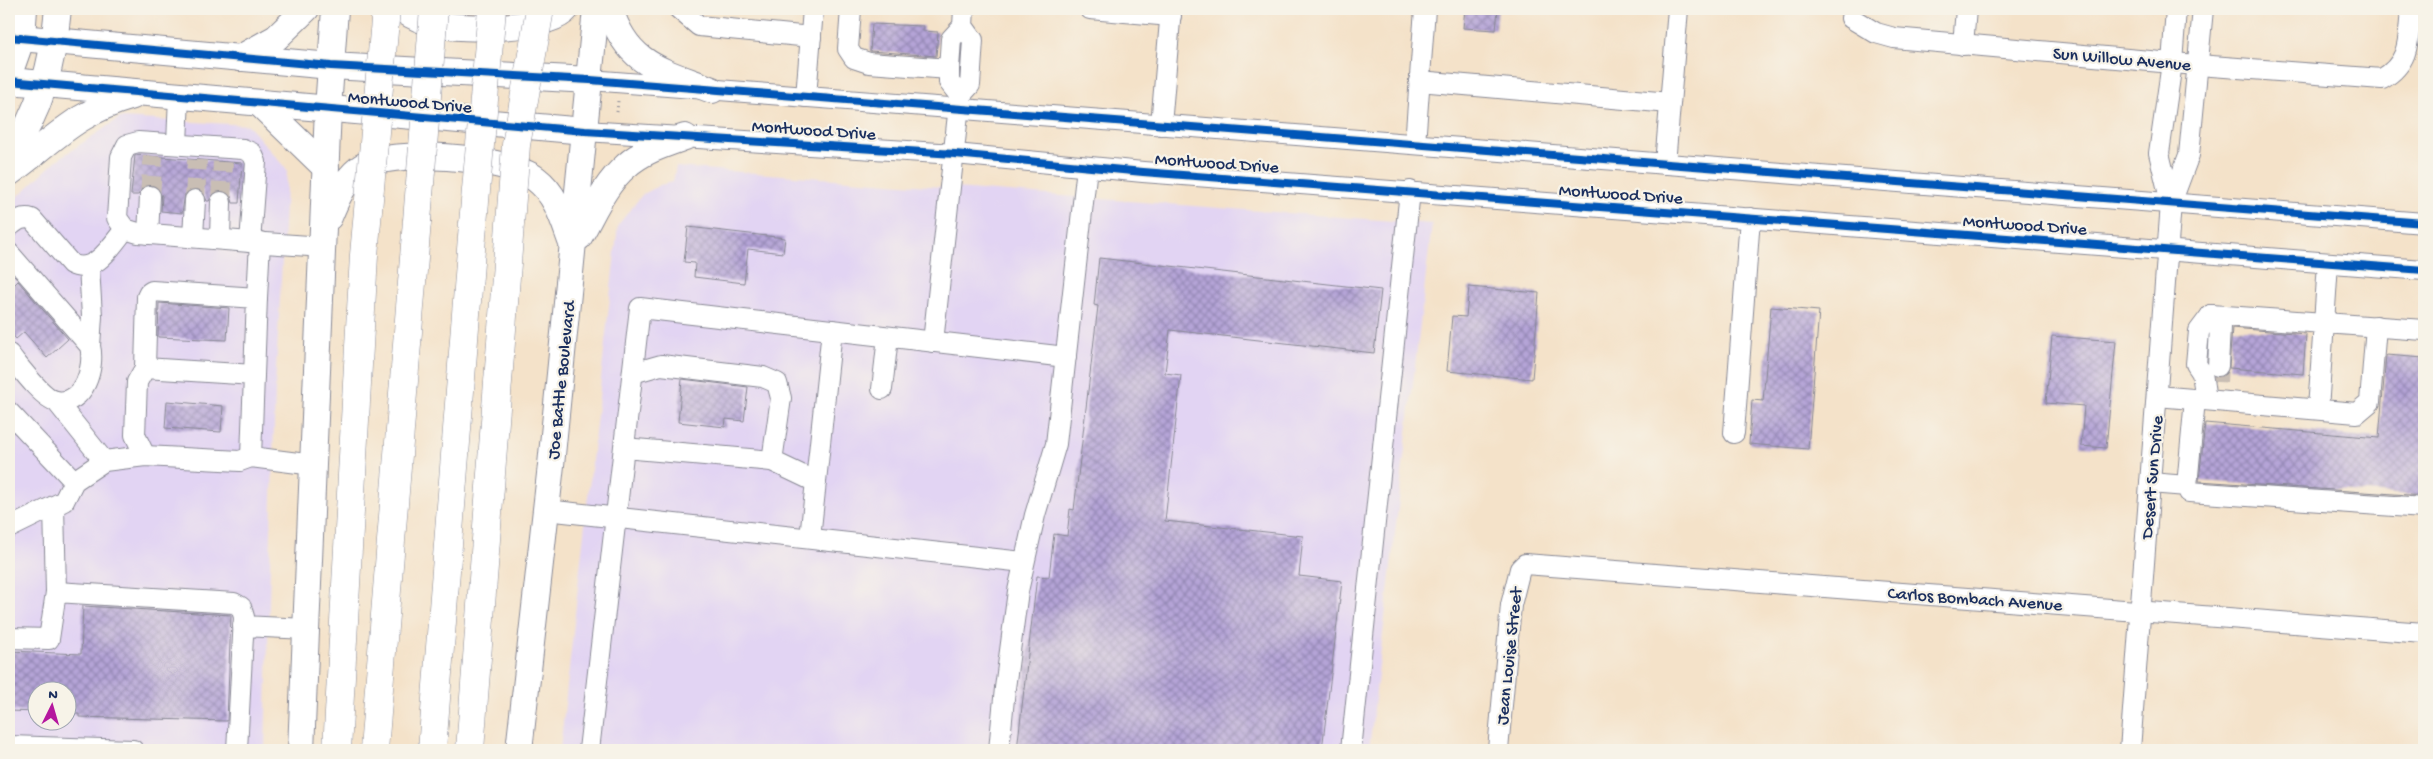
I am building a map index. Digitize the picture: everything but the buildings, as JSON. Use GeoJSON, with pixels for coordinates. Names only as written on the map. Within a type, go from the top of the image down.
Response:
{"type":"FeatureCollection","features":[{"type":"Feature","properties":{"kind":"highway"},"geometry":{"type":"LineString","coordinates":[[337,750],[364,255],[386,9]]}},
{"type":"Feature","properties":{"kind":"highway"},"geometry":{"type":"LineString","coordinates":[[374,750],[434,9]]}},
{"type":"Feature","properties":{"kind":"highway"},"geometry":{"type":"LineString","coordinates":[[432,750],[473,224],[492,9]]}},
{"type":"Feature","properties":{"kind":"highway"},"geometry":{"type":"LineString","coordinates":[[470,750],[516,146],[540,9]]}},
{"type":"Feature","properties":{"kind":"main road"},"geometry":{"type":"LineString","coordinates":[[9,74],[15,37],[24,9]]}},
{"type":"Feature","properties":{"kind":"main road"},"geometry":{"type":"LineString","coordinates":[[9,156],[25,134],[45,84],[55,40],[58,9]]}},
{"type":"Feature","properties":{"kind":"main road"},"geometry":{"type":"LineString","coordinates":[[240,58],[276,38],[306,9]]}},
{"type":"Feature","properties":{"kind":"main road"},"geometry":{"type":"LineString","coordinates":[[301,750],[328,109],[335,9]]}},
{"type":"Feature","properties":{"kind":"main road"},"geometry":{"type":"LineString","coordinates":[[401,9],[414,17],[436,25],[488,28],[515,26],[560,16],[566,9]]}},
{"type":"Feature","properties":{"kind":"main road","name":"Joe Battle Boulevard"},"geometry":{"type":"LineString","coordinates":[[519,750],[574,246],[596,9]]}},
{"type":"Feature","properties":{"kind":"main road"},"geometry":{"type":"LineString","coordinates":[[610,9],[628,45],[645,63],[712,90]]}},
{"type":"Feature","properties":{"kind":"main road","name":"Montwood Drive"},"geometry":{"type":"LineString","coordinates":[[15,37],[331,66],[590,80]]}},
{"type":"Feature","properties":{"kind":"main road","name":"Montwood Drive"},"geometry":{"type":"LineString","coordinates":[[9,81],[585,131]]}},
{"type":"Feature","properties":{"kind":"main road"},"geometry":{"type":"LineString","coordinates":[[9,173],[80,118],[110,103],[144,93]]}},
{"type":"Feature","properties":{"kind":"main road"},"geometry":{"type":"LineString","coordinates":[[259,103],[326,168]]}},
{"type":"Feature","properties":{"kind":"main road"},"geometry":{"type":"LineString","coordinates":[[574,246],[610,183],[626,164],[652,149],[685,137]]}},
{"type":"Feature","properties":{"kind":"main road"},"geometry":{"type":"LineString","coordinates":[[324,238],[345,183],[359,169],[382,159],[397,156],[424,156],[502,164],[536,178],[556,202],[574,246]]}},
{"type":"Feature","properties":{"kind":"street"},"geometry":{"type":"LineString","coordinates":[[679,9],[699,26],[811,37]]}},
{"type":"Feature","properties":{"kind":"street"},"geometry":{"type":"LineString","coordinates":[[806,97],[813,9]]}},
{"type":"Feature","properties":{"kind":"street"},"geometry":{"type":"LineString","coordinates":[[851,9],[848,49],[854,58],[869,63],[949,69]]}},
{"type":"Feature","properties":{"kind":"street"},"geometry":{"type":"LineString","coordinates":[[1090,9],[1171,12],[1161,125]]}},
{"type":"Feature","properties":{"kind":"street"},"geometry":{"type":"LineString","coordinates":[[1414,144],[1425,9]]}},
{"type":"Feature","properties":{"kind":"street"},"geometry":{"type":"LineString","coordinates":[[1665,164],[1678,9]]}},
{"type":"Feature","properties":{"kind":"street"},"geometry":{"type":"LineString","coordinates":[[1964,45],[1966,9]]}},
{"type":"Feature","properties":{"kind":"street","name":"Desert Sun Drive"},"geometry":{"type":"LineString","coordinates":[[2130,750],[2169,250],[2171,204],[2159,153],[2172,63],[2176,9]]}},
{"type":"Feature","properties":{"kind":"street","name":"Desert Sun Drive"},"geometry":{"type":"LineString","coordinates":[[2171,204],[2189,155],[2202,9]]}},
{"type":"Feature","properties":{"kind":"street","name":"Sun Willow Avenue"},"geometry":{"type":"LineString","coordinates":[[1851,18],[1876,33],[1894,38],[2172,63],[2382,78],[2396,69],[2406,53],[2410,9]]}},
{"type":"Feature","properties":{"kind":"street"},"geometry":{"type":"LineString","coordinates":[[959,103],[949,82],[949,69],[952,39],[964,17]]}},
{"type":"Feature","properties":{"kind":"street"},"geometry":{"type":"LineString","coordinates":[[933,342],[955,154],[959,103],[970,85],[973,40],[964,17]]}},
{"type":"Feature","properties":{"kind":"street","name":"Montwood Drive"},"geometry":{"type":"LineString","coordinates":[[590,80],[806,97],[959,103],[1161,125],[2424,223]]}},
{"type":"Feature","properties":{"kind":"street"},"geometry":{"type":"LineString","coordinates":[[1419,81],[1670,103]]}},
{"type":"Feature","properties":{"kind":"street"},"geometry":{"type":"LineString","coordinates":[[179,96],[190,150]]}},
{"type":"Feature","properties":{"kind":"street","name":"Montwood Drive"},"geometry":{"type":"LineString","coordinates":[[585,131],[955,154],[1087,167],[2424,270]]}},
{"type":"Feature","properties":{"kind":"street"},"geometry":{"type":"LineString","coordinates":[[251,457],[257,298],[255,242],[256,162],[252,153],[243,149],[223,155],[190,150],[153,150],[138,142],[127,145],[121,157],[117,218],[125,229],[148,234],[255,242],[324,238]]}},
{"type":"Feature","properties":{"kind":"street"},"geometry":{"type":"LineString","coordinates":[[999,750],[1004,688],[1018,591],[1035,515],[1056,444],[1087,167]]}},
{"type":"Feature","properties":{"kind":"street"},"geometry":{"type":"LineString","coordinates":[[1351,750],[1410,191]]}},
{"type":"Feature","properties":{"kind":"street"},"geometry":{"type":"LineString","coordinates":[[148,234],[150,196]]}},
{"type":"Feature","properties":{"kind":"street"},"geometry":{"type":"LineString","coordinates":[[193,237],[195,200]]}},
{"type":"Feature","properties":{"kind":"street"},"geometry":{"type":"LineString","coordinates":[[220,239],[221,202]]}},
{"type":"Feature","properties":{"kind":"street"},"geometry":{"type":"LineString","coordinates":[[9,227],[26,217],[32,219],[71,264],[79,268],[89,267],[99,260],[125,229]]}},
{"type":"Feature","properties":{"kind":"street"},"geometry":{"type":"LineString","coordinates":[[1734,433],[1750,218]]}},
{"type":"Feature","properties":{"kind":"street"},"geometry":{"type":"LineString","coordinates":[[9,253],[90,346]]}},
{"type":"Feature","properties":{"kind":"street"},"geometry":{"type":"LineString","coordinates":[[2318,409],[2328,263]]}},
{"type":"Feature","properties":{"kind":"street"},"geometry":{"type":"LineString","coordinates":[[56,401],[76,395],[85,386],[93,356],[90,346],[92,309],[89,267]]}},
{"type":"Feature","properties":{"kind":"street"},"geometry":{"type":"LineString","coordinates":[[145,456],[135,435],[137,382],[145,368],[149,292],[257,298]]}},
{"type":"Feature","properties":{"kind":"street"},"geometry":{"type":"LineString","coordinates":[[589,750],[640,308],[1066,357]]}},
{"type":"Feature","properties":{"kind":"street"},"geometry":{"type":"LineString","coordinates":[[2201,399],[2213,364],[2220,327],[2211,314]]}},
{"type":"Feature","properties":{"kind":"street"},"geometry":{"type":"LineString","coordinates":[[2211,314],[2424,330]]}},
{"type":"Feature","properties":{"kind":"street"},"geometry":{"type":"LineString","coordinates":[[2211,314],[2199,331],[2196,364],[2202,373],[2201,399],[2187,486],[2189,492],[2424,508]]}},
{"type":"Feature","properties":{"kind":"street"},"geometry":{"type":"LineString","coordinates":[[2157,396],[2357,412],[2370,402],[2376,326]]}},
{"type":"Feature","properties":{"kind":"street"},"geometry":{"type":"LineString","coordinates":[[810,538],[832,330]]}},
{"type":"Feature","properties":{"kind":"street"},"geometry":{"type":"LineString","coordinates":[[882,389],[888,337]]}},
{"type":"Feature","properties":{"kind":"street"},"geometry":{"type":"LineString","coordinates":[[9,354],[46,395],[56,401],[104,461]]}},
{"type":"Feature","properties":{"kind":"street"},"geometry":{"type":"LineString","coordinates":[[633,373],[661,365],[762,377],[777,383],[781,398],[772,461]]}},
{"type":"Feature","properties":{"kind":"street"},"geometry":{"type":"LineString","coordinates":[[145,368],[254,375]]}},
{"type":"Feature","properties":{"kind":"street"},"geometry":{"type":"LineString","coordinates":[[9,412],[74,481]]}},
{"type":"Feature","properties":{"kind":"street"},"geometry":{"type":"LineString","coordinates":[[624,448],[772,461],[816,482]]}},
{"type":"Feature","properties":{"kind":"street"},"geometry":{"type":"LineString","coordinates":[[9,528],[64,501],[74,481],[104,461],[145,456],[240,461],[251,457],[314,465]]}},
{"type":"Feature","properties":{"kind":"street"},"geometry":{"type":"LineString","coordinates":[[2150,483],[2187,486]]}},
{"type":"Feature","properties":{"kind":"street"},"geometry":{"type":"LineString","coordinates":[[9,638],[49,639],[56,592],[54,506]]}},
{"type":"Feature","properties":{"kind":"street"},"geometry":{"type":"LineString","coordinates":[[546,510],[1024,562]]}},
{"type":"Feature","properties":{"kind":"street","name":"Carlos Bombach Avenue"},"geometry":{"type":"LineString","coordinates":[[1525,564],[2424,633]]}},
{"type":"Feature","properties":{"kind":"street","name":"Jean Louise Street"},"geometry":{"type":"LineString","coordinates":[[1498,750],[1511,605],[1516,578],[1520,569],[1525,564]]}},
{"type":"Feature","properties":{"kind":"street"},"geometry":{"type":"LineString","coordinates":[[56,592],[234,603],[241,607],[244,617],[237,750]]}},
{"type":"Feature","properties":{"kind":"street"},"geometry":{"type":"LineString","coordinates":[[243,626],[307,629]]}},
{"type":"Feature","properties":{"kind":"street"},"geometry":{"type":"LineString","coordinates":[[9,746],[133,750]]}},
{"type":"Feature","properties":{"kind":"path"},"geometry":{"type":"LineString","coordinates":[[617,112],[618,101]]}},
{"type":"Feature","properties":{"kind":"shaded area"},"geometry":{"type":"Polygon","coordinates":[[[120,118],[248,125],[287,170],[275,388],[265,750],[9,750],[9,205],[57,160],[120,118]]]}},
{"type":"Feature","properties":{"kind":"shaded area"},"geometry":{"type":"Polygon","coordinates":[[[676,167],[1432,224],[1369,750],[560,750],[618,225],[642,195],[660,185],[673,182],[676,167]]]}},
{"type":"Feature","properties":{"kind":"tunnel"},"geometry":{"type":"LineString","coordinates":[[150,196],[153,156]]}},
{"type":"Feature","properties":{"kind":"tunnel"},"geometry":{"type":"LineString","coordinates":[[195,200],[197,160]]}},
{"type":"Feature","properties":{"kind":"tunnel"},"geometry":{"type":"LineString","coordinates":[[221,202],[223,162]]}},
{"type":"Feature","properties":{"kind":"tunnel"},"geometry":{"type":"LineString","coordinates":[[2217,382],[2218,366]]}},
{"type":"Feature","properties":{"kind":"cycle path"},"geometry":{"type":"LineString","coordinates":[[9,37],[331,66],[590,80],[2424,223]]}},
{"type":"Feature","properties":{"kind":"cycle path"},"geometry":{"type":"LineString","coordinates":[[9,81],[585,131],[955,154],[1143,172],[2424,270]]}}]}
